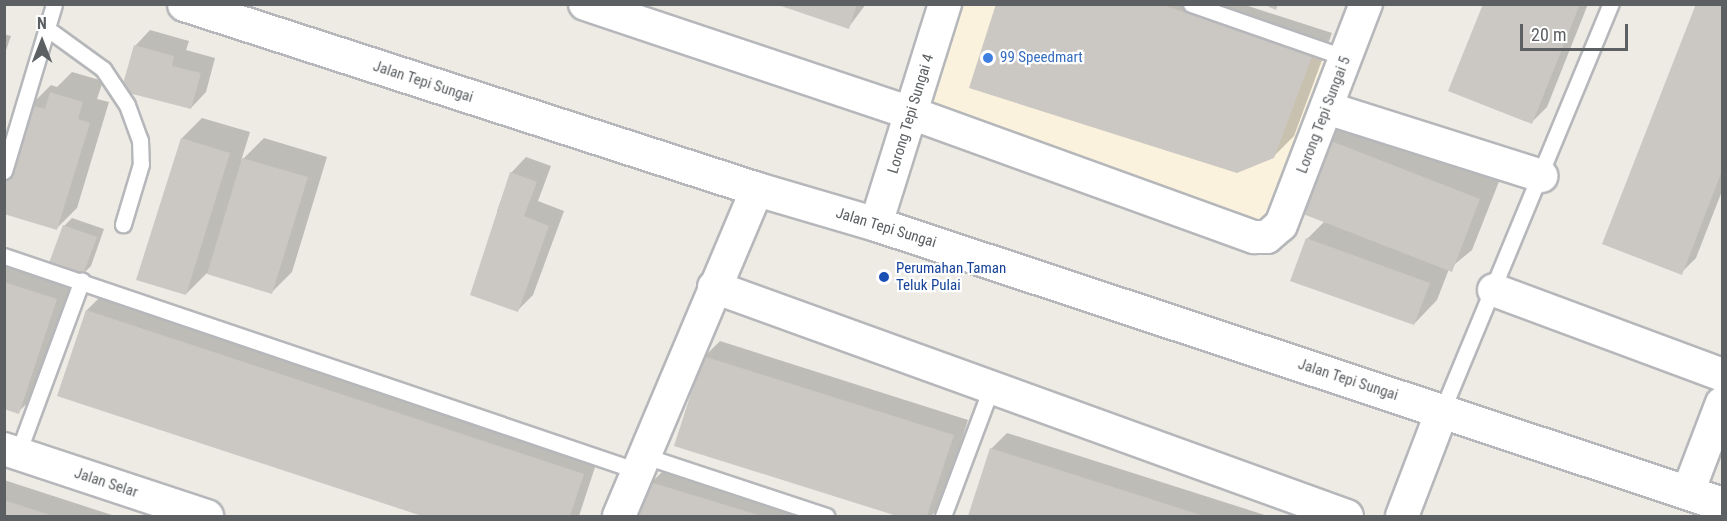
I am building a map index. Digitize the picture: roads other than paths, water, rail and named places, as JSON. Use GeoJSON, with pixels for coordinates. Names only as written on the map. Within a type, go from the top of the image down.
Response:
{"type":"FeatureCollection","features":[{"type":"Feature","properties":{"kind":"main road","name":"Jalan Tepi Sungai"},"geometry":{"type":"LineString","coordinates":[[184,4],[757,189],[876,224],[1722,504]]}},
{"type":"Feature","properties":{"kind":"street"},"geometry":{"type":"LineString","coordinates":[[585,4],[911,113]]}},
{"type":"Feature","properties":{"kind":"street","name":"Lorong Tepi Sungai 4"},"geometry":{"type":"LineString","coordinates":[[876,224],[945,4]]}},
{"type":"Feature","properties":{"kind":"street","name":"Lorong Tepi Sungai 5"},"geometry":{"type":"LineString","coordinates":[[911,113],[1254,237],[1267,237],[1281,225],[1366,4]]}},
{"type":"Feature","properties":{"kind":"street"},"geometry":{"type":"LineString","coordinates":[[1327,108],[1542,176]]}},
{"type":"Feature","properties":{"kind":"street"},"geometry":{"type":"LineString","coordinates":[[619,516],[757,189]]}},
{"type":"Feature","properties":{"kind":"street"},"geometry":{"type":"LineString","coordinates":[[714,287],[1347,516]]}},
{"type":"Feature","properties":{"kind":"street"},"geometry":{"type":"LineString","coordinates":[[1494,290],[1722,375]]}},
{"type":"Feature","properties":{"kind":"street"},"geometry":{"type":"LineString","coordinates":[[1688,492],[1722,404]]}},
{"type":"Feature","properties":{"kind":"street"},"geometry":{"type":"LineString","coordinates":[[1402,516],[1442,411]]}},
{"type":"Feature","properties":{"kind":"street","name":"Jalan Selar"},"geometry":{"type":"LineString","coordinates":[[11,451],[207,516]]}},
{"type":"Feature","properties":{"kind":"lane"},"geometry":{"type":"LineString","coordinates":[[4,171],[45,27],[54,4]]}},
{"type":"Feature","properties":{"kind":"lane"},"geometry":{"type":"LineString","coordinates":[[1191,4],[1346,58]]}},
{"type":"Feature","properties":{"kind":"lane"},"geometry":{"type":"LineString","coordinates":[[1442,411],[1542,176],[1611,4]]}},
{"type":"Feature","properties":{"kind":"lane"},"geometry":{"type":"LineString","coordinates":[[45,27],[103,69],[128,105],[140,140],[141,164],[123,224]]}},
{"type":"Feature","properties":{"kind":"lane"},"geometry":{"type":"LineString","coordinates":[[4,256],[642,464],[826,516]]}},
{"type":"Feature","properties":{"kind":"lane"},"geometry":{"type":"LineString","coordinates":[[11,451],[82,280]]}},
{"type":"Feature","properties":{"kind":"lane"},"geometry":{"type":"LineString","coordinates":[[943,516],[991,388]]}},
{"type":"Feature","properties":{"kind":"place","name":"99 Speedmart"},"geometry":{"type":"Point","coordinates":[988,58]}},
{"type":"Feature","properties":{"kind":"place","name":"Perumahan Taman Teluk Pulai"},"geometry":{"type":"Point","coordinates":[884,277]}}]}
